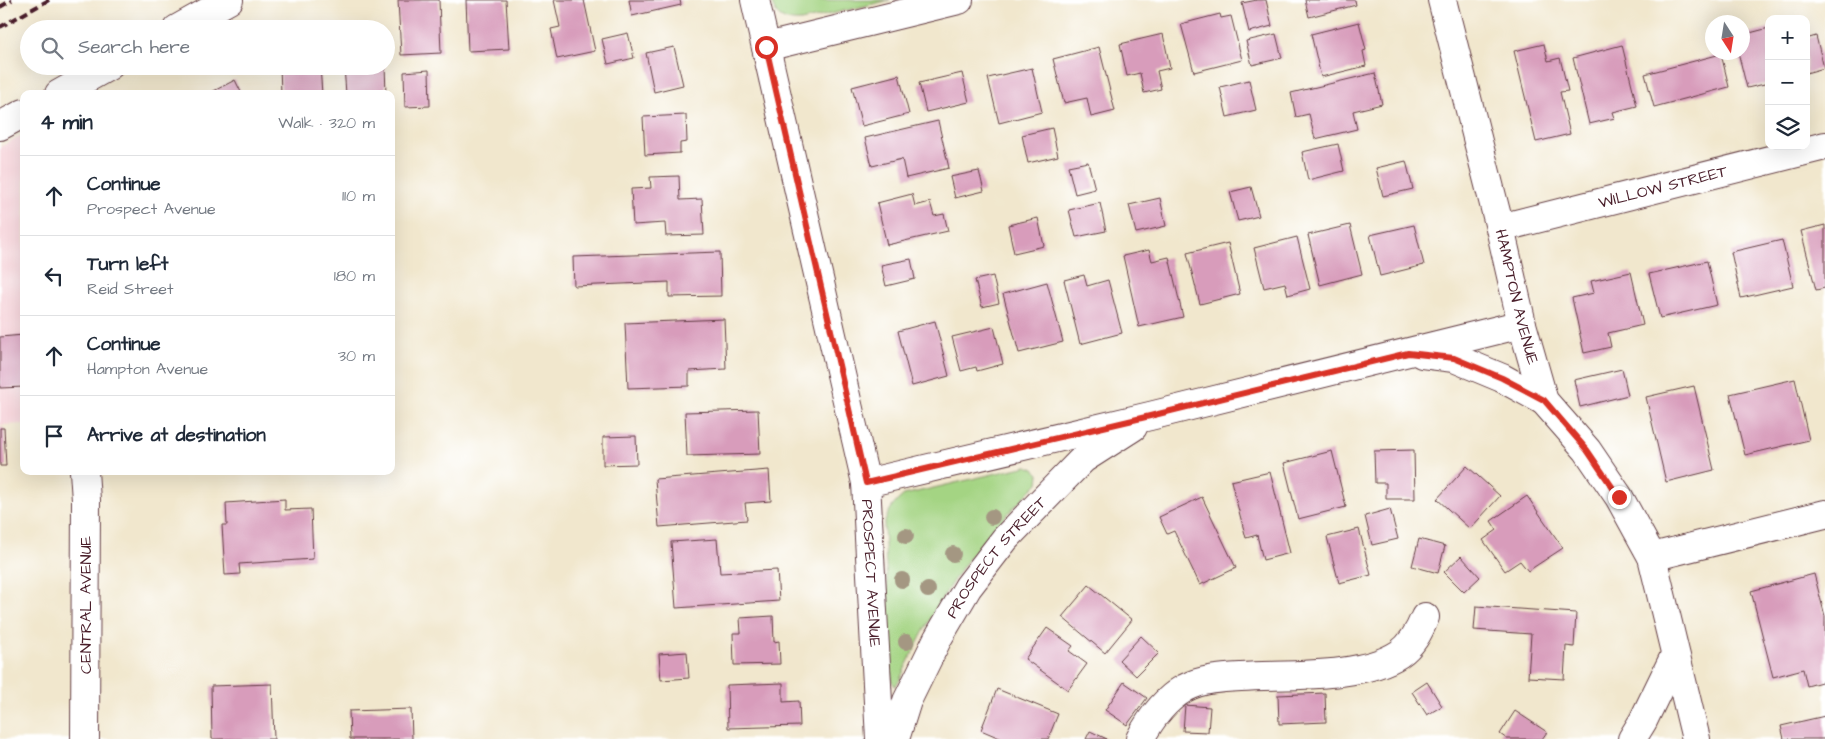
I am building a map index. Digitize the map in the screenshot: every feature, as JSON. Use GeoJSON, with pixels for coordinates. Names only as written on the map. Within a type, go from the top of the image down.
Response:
{"type":"FeatureCollection","features":[{"type":"Feature","properties":{"kind":"street"},"geometry":{"type":"LineString","coordinates":[[193,20],[228,0]]}},
{"type":"Feature","properties":{"kind":"street","name":"PROSPECT AVENUE"},"geometry":{"type":"LineString","coordinates":[[755,0],[866,483],[880,739]]}},
{"type":"Feature","properties":{"kind":"street"},"geometry":{"type":"LineString","coordinates":[[766,47],[959,0]]}},
{"type":"Feature","properties":{"kind":"street","name":"HAMPTON AVENUE"},"geometry":{"type":"LineString","coordinates":[[1442,0],[1500,228],[1522,324],[1544,400],[1587,450],[1619,497],[1652,557],[1696,739]]}},
{"type":"Feature","properties":{"kind":"street"},"geometry":{"type":"LineString","coordinates":[[67,90],[93,75]]}},
{"type":"Feature","properties":{"kind":"street"},"geometry":{"type":"LineString","coordinates":[[0,126],[20,115]]}},
{"type":"Feature","properties":{"kind":"street","name":"WILLOW STREET"},"geometry":{"type":"LineString","coordinates":[[1500,228],[1825,146]]}},
{"type":"Feature","properties":{"kind":"street"},"geometry":{"type":"LineString","coordinates":[[866,483],[1150,416],[1522,324]]}},
{"type":"Feature","properties":{"kind":"street"},"geometry":{"type":"LineString","coordinates":[[1408,353],[1454,358],[1502,378],[1544,400]]}},
{"type":"Feature","properties":{"kind":"street","name":"PROSPECT STREET"},"geometry":{"type":"LineString","coordinates":[[895,739],[907,700],[938,638],[968,587],[1006,539],[1083,459],[1150,416]]}},
{"type":"Feature","properties":{"kind":"street","name":"CENTRAL AVENUE"},"geometry":{"type":"LineString","coordinates":[[84,475],[86,500],[85,739]]}},
{"type":"Feature","properties":{"kind":"street"},"geometry":{"type":"LineString","coordinates":[[1652,557],[1825,514]]}},
{"type":"Feature","properties":{"kind":"street"},"geometry":{"type":"LineString","coordinates":[[1140,739],[1158,710],[1172,697],[1186,688],[1221,678],[1326,673],[1379,664],[1400,653],[1418,636],[1425,617]]}},
{"type":"Feature","properties":{"kind":"street"},"geometry":{"type":"LineString","coordinates":[[1632,739],[1676,656]]}},
{"type":"Feature","properties":{"kind":"shaded area"},"geometry":{"type":"Polygon","coordinates":[[[20,136],[20,424],[0,425],[0,147],[20,136]]]}},
{"type":"Feature","properties":{"kind":"green space"},"geometry":{"type":"Polygon","coordinates":[[[771,0],[890,0],[801,21],[790,21],[781,17],[775,11],[771,0]]]}},
{"type":"Feature","properties":{"kind":"green space"},"geometry":{"type":"Polygon","coordinates":[[[1027,466],[1039,474],[1038,483],[990,533],[964,565],[937,607],[895,686],[892,682],[884,526],[891,509],[904,495],[1027,466]]]}},
{"type":"Feature","properties":{"kind":"building"},"geometry":{"type":"Polygon","coordinates":[[[398,0],[439,0],[441,53],[401,55],[398,0]]]}},
{"type":"Feature","properties":{"kind":"building"},"geometry":{"type":"Polygon","coordinates":[[[466,0],[506,0],[509,49],[468,51],[466,0]]]}},
{"type":"Feature","properties":{"kind":"building"},"geometry":{"type":"Polygon","coordinates":[[[554,0],[584,0],[595,51],[557,59],[551,29],[560,27],[554,0]]]}},
{"type":"Feature","properties":{"kind":"building"},"geometry":{"type":"Polygon","coordinates":[[[629,0],[680,0],[681,5],[632,16],[629,0]]]}},
{"type":"Feature","properties":{"kind":"building"},"geometry":{"type":"Polygon","coordinates":[[[1266,0],[1272,26],[1249,32],[1242,3],[1266,0]]]}},
{"type":"Feature","properties":{"kind":"building"},"geometry":{"type":"Polygon","coordinates":[[[1305,0],[1355,0],[1356,5],[1309,17],[1305,0]]]}},
{"type":"Feature","properties":{"kind":"building"},"geometry":{"type":"Polygon","coordinates":[[[1220,14],[1221,18],[1231,16],[1242,60],[1194,72],[1181,24],[1220,14]]]}},
{"type":"Feature","properties":{"kind":"building"},"geometry":{"type":"Polygon","coordinates":[[[1359,22],[1366,50],[1363,51],[1366,66],[1321,77],[1311,34],[1359,22]]]}},
{"type":"Feature","properties":{"kind":"building"},"geometry":{"type":"Polygon","coordinates":[[[1765,29],[1765,84],[1747,88],[1740,60],[1750,60],[1750,33],[1765,29]]]}},
{"type":"Feature","properties":{"kind":"building"},"geometry":{"type":"Polygon","coordinates":[[[628,33],[634,58],[608,64],[602,39],[628,33]]]}},
{"type":"Feature","properties":{"kind":"building"},"geometry":{"type":"Polygon","coordinates":[[[1163,34],[1170,68],[1157,71],[1161,89],[1144,93],[1140,73],[1127,76],[1120,44],[1163,34]]]}},
{"type":"Feature","properties":{"kind":"building"},"geometry":{"type":"Polygon","coordinates":[[[1276,34],[1282,58],[1252,65],[1246,41],[1276,34]]]}},
{"type":"Feature","properties":{"kind":"building"},"geometry":{"type":"Polygon","coordinates":[[[1816,36],[1824,68],[1810,72],[1810,60],[1810,38],[1816,36]]]}},
{"type":"Feature","properties":{"kind":"building"},"geometry":{"type":"Polygon","coordinates":[[[1544,44],[1548,61],[1560,58],[1568,91],[1560,92],[1570,134],[1536,142],[1514,51],[1544,44]]]}},
{"type":"Feature","properties":{"kind":"building"},"geometry":{"type":"Polygon","coordinates":[[[1622,45],[1637,106],[1613,112],[1615,118],[1589,124],[1573,58],[1622,45]]]}},
{"type":"Feature","properties":{"kind":"building"},"geometry":{"type":"Polygon","coordinates":[[[674,47],[683,85],[654,92],[646,53],[674,47]]]}},
{"type":"Feature","properties":{"kind":"building"},"geometry":{"type":"Polygon","coordinates":[[[1099,47],[1115,111],[1091,117],[1087,98],[1064,103],[1053,59],[1099,47]]]}},
{"type":"Feature","properties":{"kind":"building"},"geometry":{"type":"Polygon","coordinates":[[[1705,58],[1705,60],[1722,60],[1729,87],[1654,107],[1645,74],[1705,58]]]}},
{"type":"Feature","properties":{"kind":"building"},"geometry":{"type":"Polygon","coordinates":[[[1032,68],[1042,112],[999,123],[988,78],[1032,68]]]}},
{"type":"Feature","properties":{"kind":"building"},"geometry":{"type":"Polygon","coordinates":[[[429,70],[430,106],[405,107],[404,72],[429,70]]]}},
{"type":"Feature","properties":{"kind":"building"},"geometry":{"type":"Polygon","coordinates":[[[962,73],[969,102],[926,112],[919,83],[962,73]]]}},
{"type":"Feature","properties":{"kind":"building"},"geometry":{"type":"Polygon","coordinates":[[[1375,73],[1382,104],[1353,111],[1357,129],[1315,139],[1309,114],[1296,117],[1291,93],[1375,73]]]}},
{"type":"Feature","properties":{"kind":"building"},"geometry":{"type":"Polygon","coordinates":[[[280,75],[321,75],[322,90],[281,90],[280,75]]]}},
{"type":"Feature","properties":{"kind":"building"},"geometry":{"type":"Polygon","coordinates":[[[345,75],[385,75],[386,90],[346,90],[345,75]]]}},
{"type":"Feature","properties":{"kind":"building"},"geometry":{"type":"Polygon","coordinates":[[[899,75],[909,114],[862,126],[852,87],[899,75]]]}},
{"type":"Feature","properties":{"kind":"building"},"geometry":{"type":"Polygon","coordinates":[[[235,80],[240,90],[216,90],[235,80]]]}},
{"type":"Feature","properties":{"kind":"building"},"geometry":{"type":"Polygon","coordinates":[[[1249,80],[1256,110],[1227,117],[1220,87],[1249,80]]]}},
{"type":"Feature","properties":{"kind":"building"},"geometry":{"type":"Polygon","coordinates":[[[686,115],[687,142],[680,143],[680,153],[645,155],[643,117],[686,115]]]}},
{"type":"Feature","properties":{"kind":"building"},"geometry":{"type":"Polygon","coordinates":[[[938,121],[949,168],[906,178],[902,159],[872,166],[865,138],[938,121]]]}},
{"type":"Feature","properties":{"kind":"building"},"geometry":{"type":"Polygon","coordinates":[[[1052,128],[1058,156],[1028,163],[1022,135],[1052,128]]]}},
{"type":"Feature","properties":{"kind":"building"},"geometry":{"type":"Polygon","coordinates":[[[1338,144],[1344,171],[1308,180],[1302,152],[1338,144]]]}},
{"type":"Feature","properties":{"kind":"building"},"geometry":{"type":"Polygon","coordinates":[[[1406,161],[1413,189],[1383,196],[1376,168],[1406,161]]]}},
{"type":"Feature","properties":{"kind":"building"},"geometry":{"type":"Polygon","coordinates":[[[1088,162],[1095,189],[1075,194],[1068,166],[1088,162]]]}},
{"type":"Feature","properties":{"kind":"building"},"geometry":{"type":"Polygon","coordinates":[[[979,171],[984,191],[955,198],[950,177],[979,171]]]}},
{"type":"Feature","properties":{"kind":"building"},"geometry":{"type":"Polygon","coordinates":[[[679,176],[680,200],[702,199],[704,235],[666,236],[665,223],[633,225],[631,189],[651,188],[650,177],[679,176]]]}},
{"type":"Feature","properties":{"kind":"building"},"geometry":{"type":"Polygon","coordinates":[[[1251,187],[1259,216],[1238,221],[1230,192],[1251,187]]]}},
{"type":"Feature","properties":{"kind":"building"},"geometry":{"type":"Polygon","coordinates":[[[912,194],[915,206],[930,202],[934,216],[944,214],[948,231],[887,245],[877,203],[912,194]]]}},
{"type":"Feature","properties":{"kind":"building"},"geometry":{"type":"Polygon","coordinates":[[[1160,198],[1166,226],[1136,233],[1129,205],[1160,198]]]}},
{"type":"Feature","properties":{"kind":"building"},"geometry":{"type":"Polygon","coordinates":[[[1100,203],[1106,231],[1076,237],[1069,210],[1100,203]]]}},
{"type":"Feature","properties":{"kind":"building"},"geometry":{"type":"Polygon","coordinates":[[[1038,218],[1044,246],[1014,253],[1008,225],[1038,218]]]}},
{"type":"Feature","properties":{"kind":"building"},"geometry":{"type":"Polygon","coordinates":[[[1350,225],[1362,274],[1320,285],[1308,235],[1350,225]]]}},
{"type":"Feature","properties":{"kind":"building"},"geometry":{"type":"Polygon","coordinates":[[[1414,225],[1424,265],[1380,276],[1370,235],[1414,225]]]}},
{"type":"Feature","properties":{"kind":"building"},"geometry":{"type":"Polygon","coordinates":[[[1825,225],[1825,288],[1816,290],[1801,231],[1825,225]]]}},
{"type":"Feature","properties":{"kind":"building"},"geometry":{"type":"Polygon","coordinates":[[[1297,237],[1310,289],[1288,295],[1285,283],[1264,288],[1254,248],[1297,237]]]}},
{"type":"Feature","properties":{"kind":"building"},"geometry":{"type":"Polygon","coordinates":[[[1782,240],[1793,286],[1741,298],[1731,252],[1782,240]]]}},
{"type":"Feature","properties":{"kind":"building"},"geometry":{"type":"Polygon","coordinates":[[[1228,243],[1240,294],[1200,304],[1187,253],[1228,243]]]}},
{"type":"Feature","properties":{"kind":"building"},"geometry":{"type":"Polygon","coordinates":[[[1149,250],[1152,261],[1169,257],[1183,317],[1139,327],[1123,256],[1149,250]]]}},
{"type":"Feature","properties":{"kind":"building"},"geometry":{"type":"Polygon","coordinates":[[[720,252],[721,296],[669,297],[669,282],[574,286],[573,257],[720,252]]]}},
{"type":"Feature","properties":{"kind":"building"},"geometry":{"type":"Polygon","coordinates":[[[911,259],[915,279],[886,286],[881,265],[911,259]]]}},
{"type":"Feature","properties":{"kind":"building"},"geometry":{"type":"Polygon","coordinates":[[[1707,261],[1717,305],[1660,318],[1649,274],[1707,261]]]}},
{"type":"Feature","properties":{"kind":"building"},"geometry":{"type":"Polygon","coordinates":[[[1631,272],[1643,325],[1608,333],[1611,347],[1584,353],[1572,298],[1594,293],[1591,281],[1631,272]]]}},
{"type":"Feature","properties":{"kind":"building"},"geometry":{"type":"Polygon","coordinates":[[[1084,275],[1087,286],[1108,280],[1122,333],[1080,344],[1064,280],[1084,275]]]}},
{"type":"Feature","properties":{"kind":"building"},"geometry":{"type":"Polygon","coordinates":[[[993,276],[999,303],[982,307],[975,280],[993,276]]]}},
{"type":"Feature","properties":{"kind":"building"},"geometry":{"type":"Polygon","coordinates":[[[1047,282],[1063,342],[1019,353],[1003,294],[1047,282]]]}},
{"type":"Feature","properties":{"kind":"building"},"geometry":{"type":"Polygon","coordinates":[[[724,319],[726,369],[689,371],[689,386],[628,388],[625,323],[724,319]]]}},
{"type":"Feature","properties":{"kind":"building"},"geometry":{"type":"Polygon","coordinates":[[[935,321],[949,376],[912,386],[898,331],[935,321]]]}},
{"type":"Feature","properties":{"kind":"building"},"geometry":{"type":"Polygon","coordinates":[[[994,327],[1003,364],[977,371],[976,367],[961,371],[952,337],[994,327]]]}},
{"type":"Feature","properties":{"kind":"building"},"geometry":{"type":"Polygon","coordinates":[[[20,335],[20,387],[0,388],[0,337],[20,335]]]}},
{"type":"Feature","properties":{"kind":"building"},"geometry":{"type":"Polygon","coordinates":[[[1622,369],[1628,395],[1580,407],[1574,380],[1622,369]]]}},
{"type":"Feature","properties":{"kind":"building"},"geometry":{"type":"Polygon","coordinates":[[[1795,379],[1809,440],[1745,455],[1730,394],[1795,379]]]}},
{"type":"Feature","properties":{"kind":"building"},"geometry":{"type":"Polygon","coordinates":[[[1694,386],[1714,470],[1666,482],[1646,397],[1694,386]]]}},
{"type":"Feature","properties":{"kind":"building"},"geometry":{"type":"Polygon","coordinates":[[[758,410],[760,454],[687,456],[685,412],[758,410]]]}},
{"type":"Feature","properties":{"kind":"building"},"geometry":{"type":"Polygon","coordinates":[[[0,428],[4,428],[6,466],[0,466],[0,428]]]}},
{"type":"Feature","properties":{"kind":"building"},"geometry":{"type":"Polygon","coordinates":[[[636,436],[637,464],[603,465],[603,437],[636,436]]]}},
{"type":"Feature","properties":{"kind":"building"},"geometry":{"type":"Polygon","coordinates":[[[1414,450],[1415,499],[1386,499],[1386,483],[1375,483],[1374,451],[1414,450]]]}},
{"type":"Feature","properties":{"kind":"building"},"geometry":{"type":"Polygon","coordinates":[[[1332,451],[1346,507],[1298,519],[1284,463],[1332,451]]]}},
{"type":"Feature","properties":{"kind":"building"},"geometry":{"type":"Polygon","coordinates":[[[1467,466],[1500,496],[1470,529],[1437,499],[1467,466]]]}},
{"type":"Feature","properties":{"kind":"building"},"geometry":{"type":"Polygon","coordinates":[[[769,470],[771,501],[745,503],[747,520],[659,527],[655,479],[769,470]]]}},
{"type":"Feature","properties":{"kind":"building"},"geometry":{"type":"Polygon","coordinates":[[[1270,472],[1290,553],[1263,560],[1257,535],[1246,538],[1231,481],[1270,472]]]}},
{"type":"Feature","properties":{"kind":"building"},"geometry":{"type":"Polygon","coordinates":[[[1527,496],[1563,548],[1528,571],[1520,561],[1505,571],[1483,540],[1497,530],[1491,521],[1527,496]]]}},
{"type":"Feature","properties":{"kind":"building"},"geometry":{"type":"Polygon","coordinates":[[[1202,497],[1236,568],[1200,585],[1174,531],[1167,534],[1159,517],[1202,497]]]}},
{"type":"Feature","properties":{"kind":"building"},"geometry":{"type":"Polygon","coordinates":[[[285,499],[285,510],[311,509],[313,559],[239,564],[240,574],[225,575],[222,525],[227,525],[226,503],[285,499]]]}},
{"type":"Feature","properties":{"kind":"building"},"geometry":{"type":"Polygon","coordinates":[[[1390,509],[1398,539],[1372,545],[1365,516],[1390,509]]]}},
{"type":"Feature","properties":{"kind":"building"},"geometry":{"type":"Polygon","coordinates":[[[1359,529],[1371,575],[1339,583],[1327,537],[1359,529]]]}},
{"type":"Feature","properties":{"kind":"building"},"geometry":{"type":"Polygon","coordinates":[[[717,539],[720,573],[777,570],[779,601],[676,608],[671,542],[717,539]]]}},
{"type":"Feature","properties":{"kind":"building"},"geometry":{"type":"Polygon","coordinates":[[[1419,539],[1445,546],[1438,573],[1412,566],[1419,539]]]}},
{"type":"Feature","properties":{"kind":"building"},"geometry":{"type":"Polygon","coordinates":[[[1461,556],[1480,577],[1464,592],[1444,572],[1461,556]]]}},
{"type":"Feature","properties":{"kind":"building"},"geometry":{"type":"Polygon","coordinates":[[[1814,574],[1825,616],[1825,681],[1807,686],[1803,669],[1773,677],[1751,591],[1814,574]]]}},
{"type":"Feature","properties":{"kind":"building"},"geometry":{"type":"Polygon","coordinates":[[[1089,585],[1132,620],[1105,653],[1062,617],[1089,585]]]}},
{"type":"Feature","properties":{"kind":"building"},"geometry":{"type":"Polygon","coordinates":[[[1476,606],[1576,613],[1574,647],[1566,646],[1564,679],[1528,677],[1531,634],[1474,630],[1476,606]]]}},
{"type":"Feature","properties":{"kind":"building"},"geometry":{"type":"Polygon","coordinates":[[[773,616],[774,642],[779,641],[780,664],[734,665],[733,633],[741,633],[740,618],[773,616]]]}},
{"type":"Feature","properties":{"kind":"building"},"geometry":{"type":"Polygon","coordinates":[[[1047,628],[1073,646],[1069,651],[1087,664],[1068,690],[1025,659],[1047,628]]]}},
{"type":"Feature","properties":{"kind":"building"},"geometry":{"type":"Polygon","coordinates":[[[1141,636],[1159,653],[1136,676],[1119,660],[1141,636]]]}},
{"type":"Feature","properties":{"kind":"building"},"geometry":{"type":"Polygon","coordinates":[[[687,652],[689,678],[661,680],[659,654],[687,652]]]}},
{"type":"Feature","properties":{"kind":"building"},"geometry":{"type":"Polygon","coordinates":[[[1124,682],[1147,698],[1127,725],[1105,710],[1124,682]]]}},
{"type":"Feature","properties":{"kind":"building"},"geometry":{"type":"Polygon","coordinates":[[[1427,682],[1442,706],[1427,715],[1412,692],[1427,682]]]}},
{"type":"Feature","properties":{"kind":"building"},"geometry":{"type":"Polygon","coordinates":[[[783,683],[783,702],[799,701],[800,726],[728,728],[727,685],[783,683]]]}},
{"type":"Feature","properties":{"kind":"building"},"geometry":{"type":"Polygon","coordinates":[[[272,684],[274,739],[212,739],[211,686],[272,684]]]}},
{"type":"Feature","properties":{"kind":"building"},"geometry":{"type":"Polygon","coordinates":[[[997,689],[1058,714],[1048,739],[1002,739],[981,730],[997,689]]]}},
{"type":"Feature","properties":{"kind":"building"},"geometry":{"type":"Polygon","coordinates":[[[1325,693],[1326,722],[1279,724],[1278,695],[1325,693]]]}},
{"type":"Feature","properties":{"kind":"building"},"geometry":{"type":"Polygon","coordinates":[[[1185,705],[1210,707],[1208,732],[1183,731],[1185,705]]]}},
{"type":"Feature","properties":{"kind":"building"},"geometry":{"type":"Polygon","coordinates":[[[411,709],[412,739],[350,739],[349,711],[411,709]]]}},
{"type":"Feature","properties":{"kind":"building"},"geometry":{"type":"Polygon","coordinates":[[[1515,711],[1547,732],[1542,739],[1507,739],[1500,734],[1515,711]]]}},
{"type":"Feature","properties":{"kind":"building"},"geometry":{"type":"Polygon","coordinates":[[[1825,716],[1825,739],[1784,739],[1781,726],[1825,716]]]}},
{"type":"Feature","properties":{"kind":"building"},"geometry":{"type":"Polygon","coordinates":[[[1090,731],[1107,739],[1086,739],[1090,731]]]}},
{"type":"Feature","properties":{"kind":"railway"},"geometry":{"type":"LineString","coordinates":[[0,7],[12,0]]}},
{"type":"Feature","properties":{"kind":"railway"},"geometry":{"type":"LineString","coordinates":[[0,27],[49,0]]}},
{"type":"Feature","properties":{"kind":"route"},"geometry":{"type":"LineString","coordinates":[[766,47],[866,483],[1408,353],[1454,358],[1502,378],[1544,400],[1587,450],[1619,497]]}}]}
